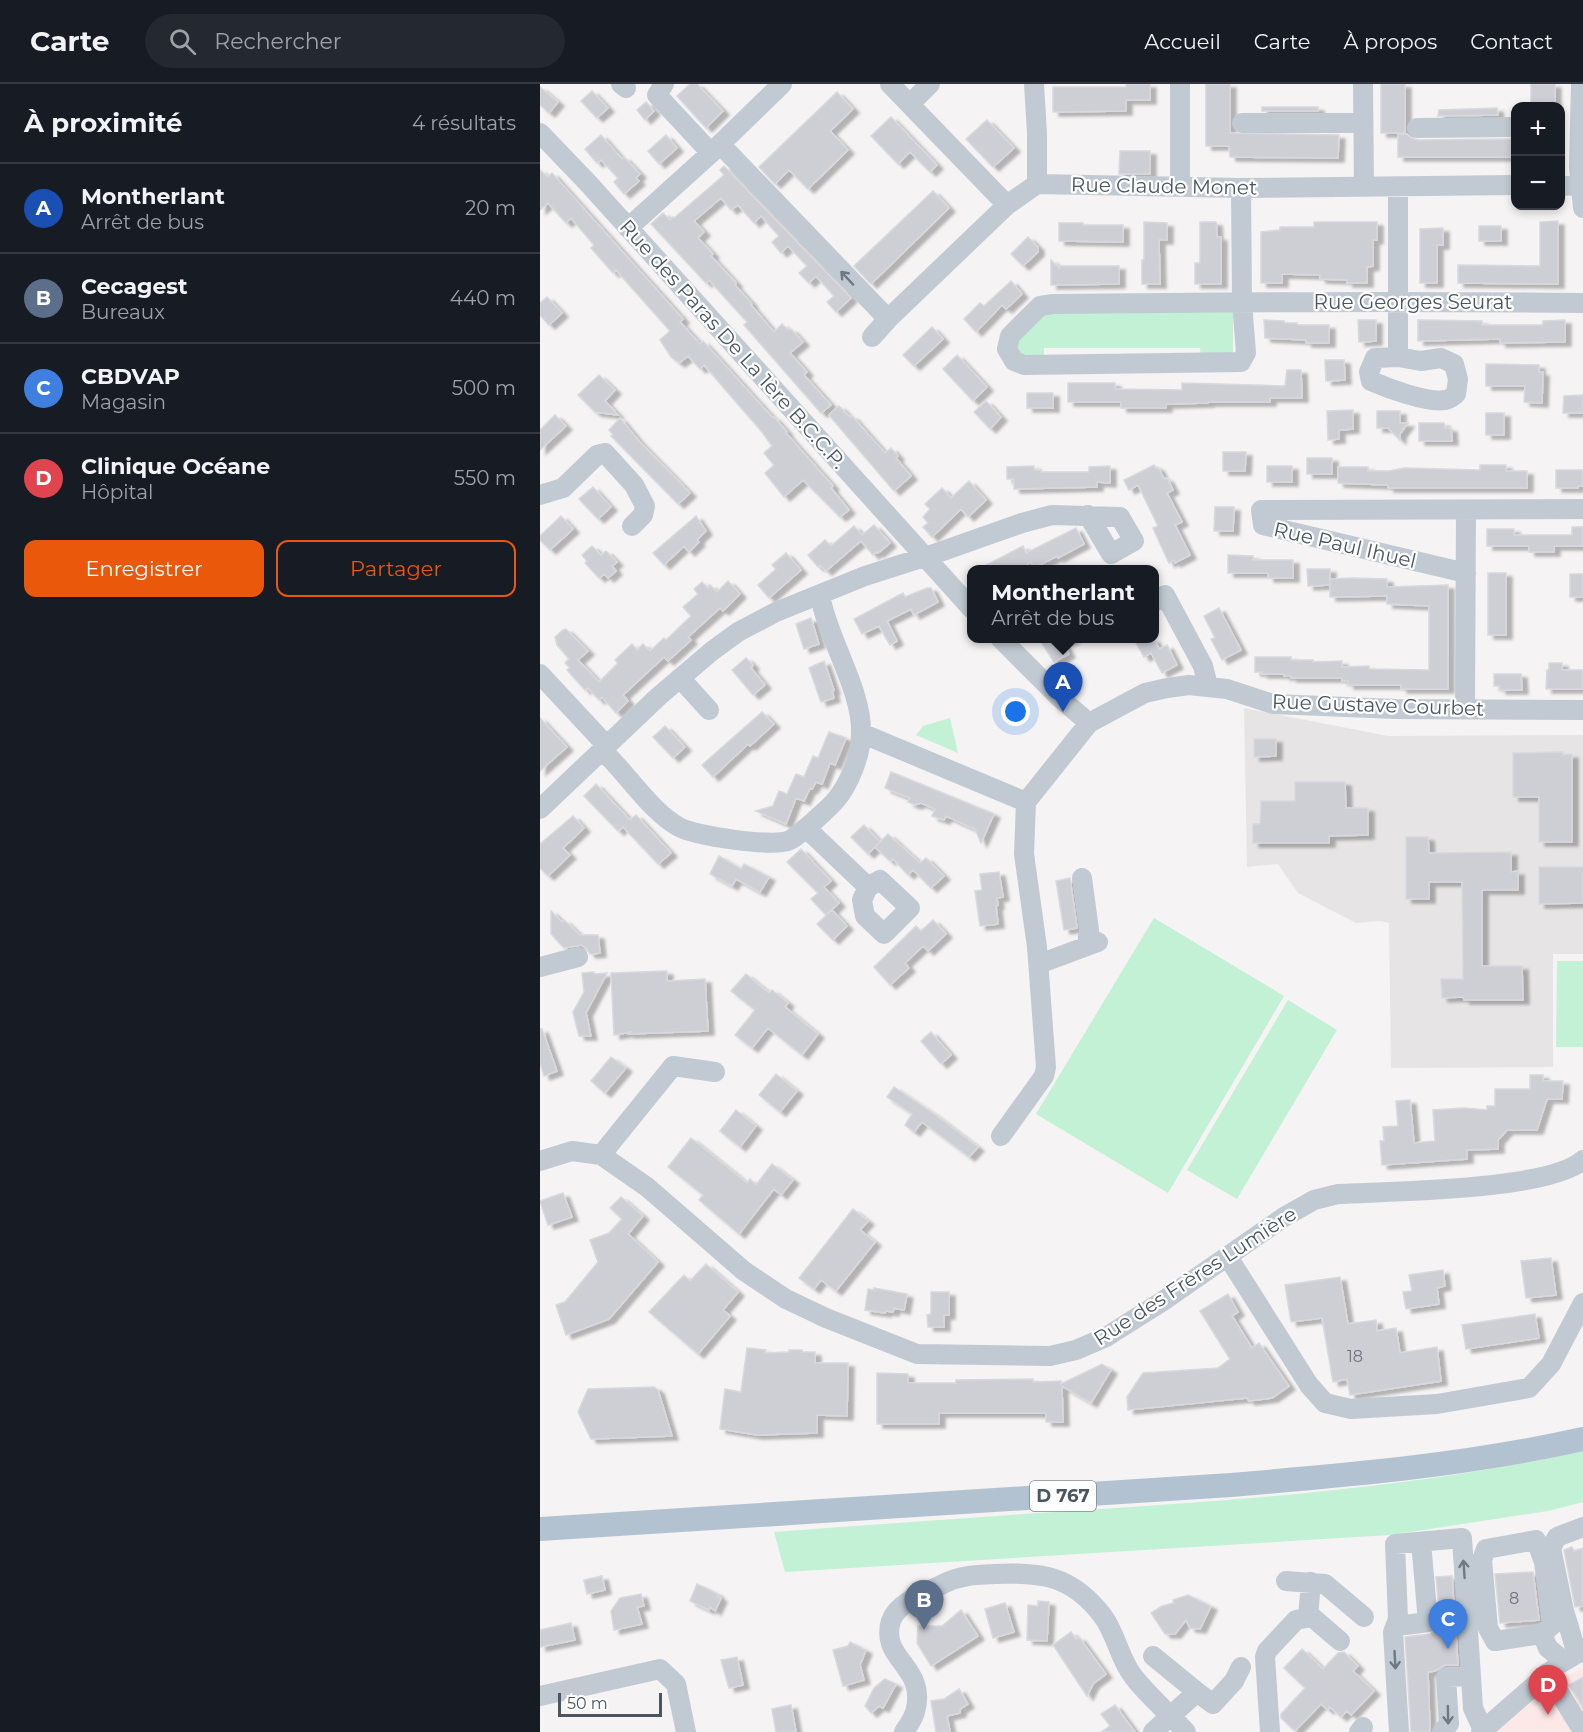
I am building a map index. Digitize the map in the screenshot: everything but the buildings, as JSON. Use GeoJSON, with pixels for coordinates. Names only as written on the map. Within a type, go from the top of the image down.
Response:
{"type":"FeatureCollection","features":[{"type":"Feature","properties":{"kind":"main road","name":"D 767"},"geometry":{"type":"LineString","coordinates":[[540,1528],[1184,1488],[1346,1475],[1463,1461],[1583,1439]]}},
{"type":"Feature","properties":{"kind":"street"},"geometry":{"type":"LineString","coordinates":[[664,84],[657,95],[716,148],[888,319]]}},
{"type":"Feature","properties":{"kind":"street"},"geometry":{"type":"LineString","coordinates":[[628,228],[782,84]]}},
{"type":"Feature","properties":{"kind":"street"},"geometry":{"type":"LineString","coordinates":[[890,84],[1007,205]]}},
{"type":"Feature","properties":{"kind":"street"},"geometry":{"type":"LineString","coordinates":[[910,104],[930,84]]}},
{"type":"Feature","properties":{"kind":"street"},"geometry":{"type":"LineString","coordinates":[[873,337],[888,319],[1007,205],[1036,184],[1037,133],[1034,84]]}},
{"type":"Feature","properties":{"kind":"street"},"geometry":{"type":"LineString","coordinates":[[1180,84],[1180,186]]}},
{"type":"Feature","properties":{"kind":"street"},"geometry":{"type":"LineString","coordinates":[[1363,84],[1364,186]]}},
{"type":"Feature","properties":{"kind":"street"},"geometry":{"type":"LineString","coordinates":[[1581,84],[1579,167],[1583,208]]}},
{"type":"Feature","properties":{"kind":"street"},"geometry":{"type":"LineString","coordinates":[[1242,123],[1363,123]]}},
{"type":"Feature","properties":{"kind":"street"},"geometry":{"type":"LineString","coordinates":[[1417,128],[1511,128]]}},
{"type":"Feature","properties":{"kind":"street","name":"Rue des Paras De La 1ère B.C.C.P."},"geometry":{"type":"LineString","coordinates":[[540,133],[924,558]]}},
{"type":"Feature","properties":{"kind":"street","name":"Rue Claude Monet"},"geometry":{"type":"LineString","coordinates":[[1036,184],[1241,188],[1511,185]]}},
{"type":"Feature","properties":{"kind":"street"},"geometry":{"type":"LineString","coordinates":[[1565,186],[1582,185]]}},
{"type":"Feature","properties":{"kind":"street"},"geometry":{"type":"LineString","coordinates":[[1398,187],[1398,357]]}},
{"type":"Feature","properties":{"kind":"street"},"geometry":{"type":"LineString","coordinates":[[1241,188],[1242,302],[1246,353],[1241,362],[1023,365],[1014,361],[1007,349],[1010,336],[1040,306],[1242,302]]}},
{"type":"Feature","properties":{"kind":"street","name":"Rue Georges Seurat"},"geometry":{"type":"LineString","coordinates":[[1242,302],[1583,303]]}},
{"type":"Feature","properties":{"kind":"street"},"geometry":{"type":"LineString","coordinates":[[540,495],[563,488],[597,454],[605,453],[634,486],[645,506],[643,515],[632,526]]}},
{"type":"Feature","properties":{"kind":"street","name":"Rue Paul Ihuel"},"geometry":{"type":"LineString","coordinates":[[1466,573],[1263,525],[1261,510],[1583,509]]}},
{"type":"Feature","properties":{"kind":"street"},"geometry":{"type":"LineString","coordinates":[[1465,709],[1466,510]]}},
{"type":"Feature","properties":{"kind":"street"},"geometry":{"type":"LineString","coordinates":[[540,808],[680,678],[738,632],[776,612],[865,576],[924,558],[1022,523],[1052,515],[1088,515]]}},
{"type":"Feature","properties":{"kind":"street"},"geometry":{"type":"LineString","coordinates":[[924,558],[967,604]]}},
{"type":"Feature","properties":{"kind":"street"},"geometry":{"type":"LineString","coordinates":[[540,674],[632,784],[670,821],[681,828],[713,836],[777,844],[791,840],[836,800],[847,781],[860,746],[861,733],[854,697],[819,595]]}},
{"type":"Feature","properties":{"kind":"street"},"geometry":{"type":"LineString","coordinates":[[1159,600],[1165,595],[1203,666],[1208,686]]}},
{"type":"Feature","properties":{"kind":"street"},"geometry":{"type":"LineString","coordinates":[[1001,1136],[1044,1076],[1046,1067],[1039,964],[1024,854],[1026,802],[1089,723],[1004,643]]}},
{"type":"Feature","properties":{"kind":"street"},"geometry":{"type":"LineString","coordinates":[[680,678],[709,710]]}},
{"type":"Feature","properties":{"kind":"street","name":"Rue Gustave Courbet"},"geometry":{"type":"LineString","coordinates":[[1089,723],[1146,693],[1167,688],[1208,686],[1227,689],[1273,705],[1396,709],[1583,710]]}},
{"type":"Feature","properties":{"kind":"street"},"geometry":{"type":"LineString","coordinates":[[861,733],[1026,802]]}},
{"type":"Feature","properties":{"kind":"street"},"geometry":{"type":"LineString","coordinates":[[806,828],[868,887]]}},
{"type":"Feature","properties":{"kind":"street"},"geometry":{"type":"LineString","coordinates":[[1039,964],[1092,944],[1082,878]]}},
{"type":"Feature","properties":{"kind":"street"},"geometry":{"type":"LineString","coordinates":[[540,967],[578,957]]}},
{"type":"Feature","properties":{"kind":"street"},"geometry":{"type":"LineString","coordinates":[[601,1155],[673,1066],[715,1072]]}},
{"type":"Feature","properties":{"kind":"street","name":"Rue des Frères Lumière"},"geometry":{"type":"LineString","coordinates":[[540,1161],[572,1150],[601,1155],[647,1187],[741,1269],[786,1299],[826,1318],[917,1354],[1050,1356],[1076,1350],[1115,1331],[1228,1257],[1284,1217],[1314,1200],[1338,1194],[1517,1183],[1582,1164]]}},
{"type":"Feature","properties":{"kind":"street"},"geometry":{"type":"LineString","coordinates":[[1228,1257],[1314,1391],[1325,1403],[1352,1409],[1437,1404],[1529,1388],[1551,1364],[1583,1303]]}},
{"type":"Feature","properties":{"kind":"street"},"geometry":{"type":"LineString","coordinates":[[1575,1656],[1576,1618],[1564,1611],[1551,1548],[1557,1537],[1583,1527]]}},
{"type":"Feature","properties":{"kind":"street"},"geometry":{"type":"LineString","coordinates":[[1399,1732],[1393,1632],[1398,1619],[1395,1544],[1462,1538],[1473,1708],[1482,1731],[1547,1673],[1575,1656]]}},
{"type":"Feature","properties":{"kind":"street"},"geometry":{"type":"LineString","coordinates":[[1536,1540],[1544,1562],[1552,1625],[1542,1634],[1495,1641],[1488,1628],[1482,1560],[1486,1549],[1536,1540]]}},
{"type":"Feature","properties":{"kind":"street"},"geometry":{"type":"LineString","coordinates":[[1398,1619],[1406,1625],[1428,1622],[1421,1542]]}},
{"type":"Feature","properties":{"kind":"street"},"geometry":{"type":"LineString","coordinates":[[904,1732],[915,1714],[917,1699],[915,1683],[911,1675],[890,1646],[888,1637],[892,1619],[905,1604],[954,1579],[1023,1573],[1044,1575],[1065,1583],[1085,1596],[1104,1617],[1133,1677],[1186,1732]]}},
{"type":"Feature","properties":{"kind":"street"},"geometry":{"type":"LineString","coordinates":[[1286,1581],[1325,1584],[1364,1617]]}},
{"type":"Feature","properties":{"kind":"street"},"geometry":{"type":"LineString","coordinates":[[1308,1617],[1311,1582]]}},
{"type":"Feature","properties":{"kind":"street"},"geometry":{"type":"LineString","coordinates":[[1270,1732],[1265,1657],[1273,1644],[1296,1620],[1308,1617],[1318,1621],[1340,1641]]}},
{"type":"Feature","properties":{"kind":"street"},"geometry":{"type":"LineString","coordinates":[[1542,1634],[1548,1648],[1575,1656]]}},
{"type":"Feature","properties":{"kind":"street"},"geometry":{"type":"LineString","coordinates":[[1154,1656],[1213,1704],[1234,1681],[1241,1667]]}},
{"type":"Feature","properties":{"kind":"street"},"geometry":{"type":"LineString","coordinates":[[540,1696],[660,1670],[676,1684],[686,1732]]}},
{"type":"Feature","properties":{"kind":"street"},"geometry":{"type":"LineString","coordinates":[[1547,1673],[1583,1732]]}},
{"type":"Feature","properties":{"kind":"street"},"geometry":{"type":"LineString","coordinates":[[1442,1732],[1449,1724],[1446,1677],[1471,1676]]}},
{"type":"Feature","properties":{"kind":"street"},"geometry":{"type":"LineString","coordinates":[[1153,1732],[1197,1692]]}},
{"type":"Feature","properties":{"kind":"shaded area"},"geometry":{"type":"Polygon","coordinates":[[[1244,708],[1388,736],[1583,735],[1583,954],[1553,954],[1553,1067],[1391,1068],[1389,923],[1380,921],[1356,923],[1298,893],[1278,864],[1247,867],[1244,708]]]}},
{"type":"Feature","properties":{"kind":"shaded area"},"geometry":{"type":"Polygon","coordinates":[[[1583,1667],[1583,1732],[1494,1732],[1532,1697],[1583,1667]]]}},
{"type":"Feature","properties":{"kind":"green space"},"geometry":{"type":"Polygon","coordinates":[[[1233,307],[1233,354],[1201,359],[1200,348],[1044,348],[1044,360],[1021,359],[1013,339],[1041,311],[1233,307]]]}},
{"type":"Feature","properties":{"kind":"green space"},"geometry":{"type":"Polygon","coordinates":[[[950,718],[958,753],[916,735],[923,726],[950,718]]]}},
{"type":"Feature","properties":{"kind":"green space"},"geometry":{"type":"Polygon","coordinates":[[[1154,918],[1284,996],[1168,1193],[1036,1114],[1154,918]]]}},
{"type":"Feature","properties":{"kind":"green space"},"geometry":{"type":"Polygon","coordinates":[[[1557,961],[1583,961],[1583,1047],[1556,1047],[1557,961]]]}},
{"type":"Feature","properties":{"kind":"green space"},"geometry":{"type":"Polygon","coordinates":[[[1288,1000],[1337,1030],[1237,1199],[1187,1170],[1288,1000]]]}},
{"type":"Feature","properties":{"kind":"green space"},"geometry":{"type":"Polygon","coordinates":[[[1583,1451],[1583,1502],[1548,1511],[1390,1535],[785,1572],[774,1532],[1320,1492],[1452,1475],[1583,1451]]]}},
{"type":"Feature","properties":{"kind":"place","name":"Montherlant"},"geometry":{"type":"Point","coordinates":[1063,712]}},
{"type":"Feature","properties":{"kind":"place","name":"Cecagest"},"geometry":{"type":"Point","coordinates":[924,1630]}},
{"type":"Feature","properties":{"kind":"place","name":"CBDVAP"},"geometry":{"type":"Point","coordinates":[1448,1649]}},
{"type":"Feature","properties":{"kind":"place","name":"Clinique Océane"},"geometry":{"type":"Point","coordinates":[1548,1715]}}]}
